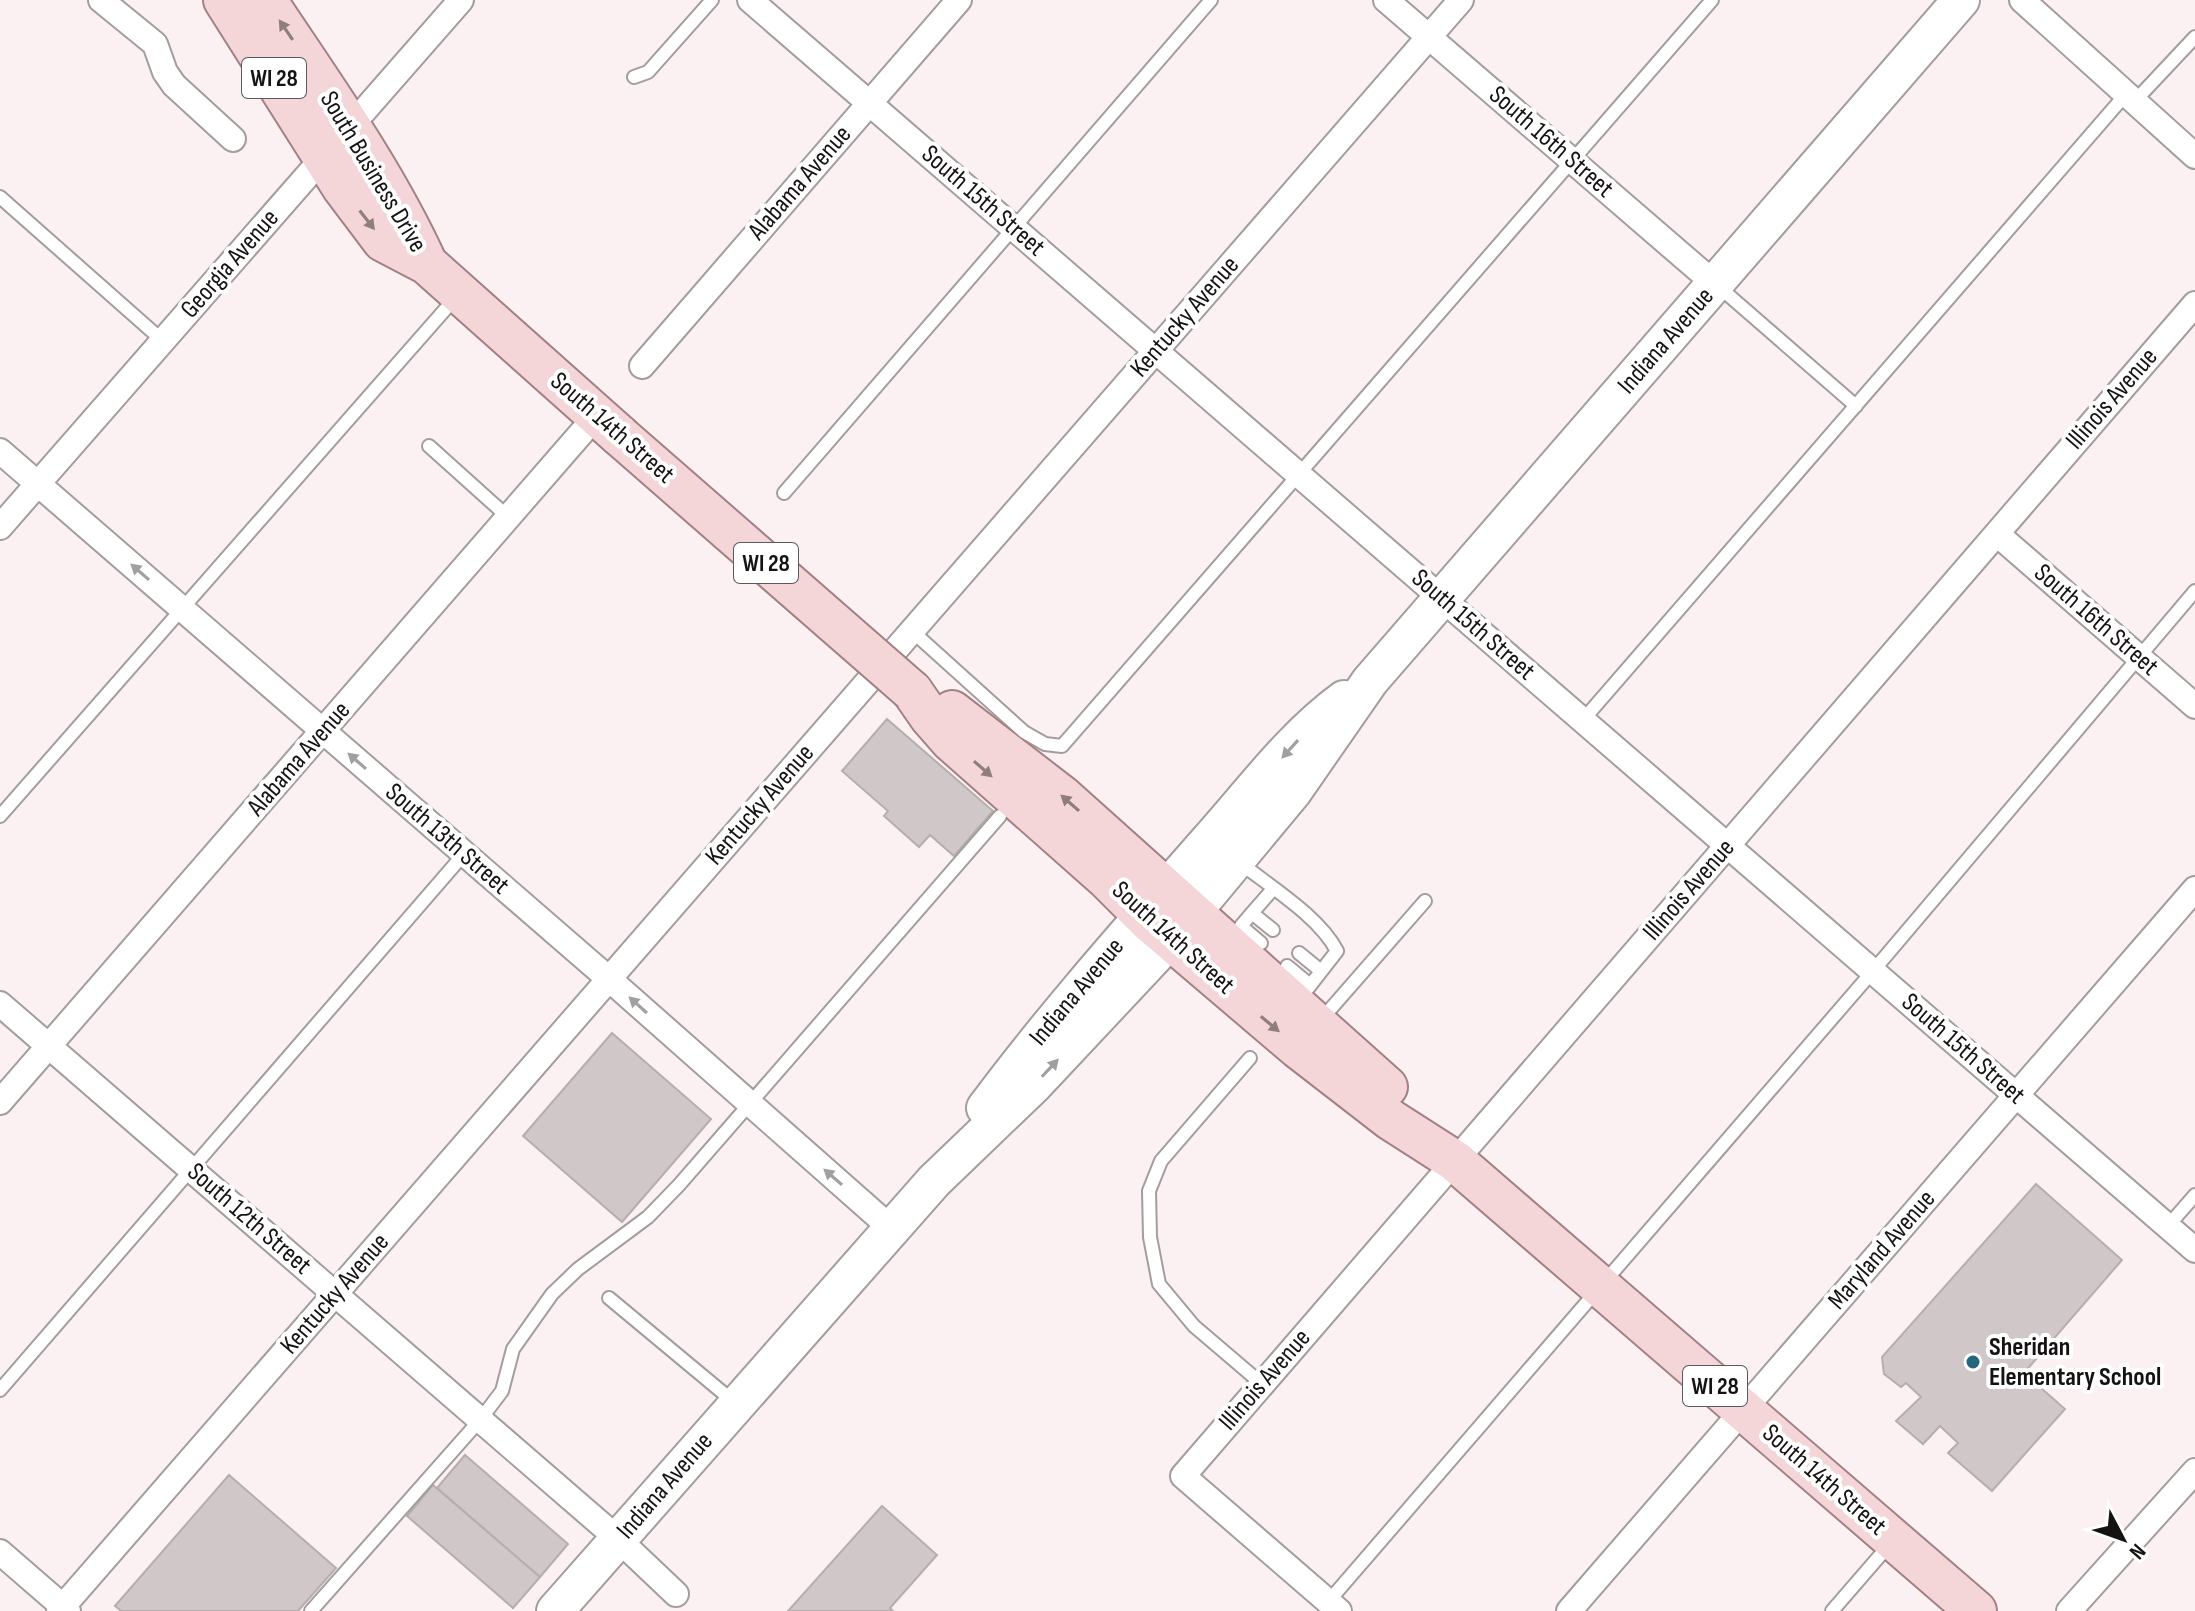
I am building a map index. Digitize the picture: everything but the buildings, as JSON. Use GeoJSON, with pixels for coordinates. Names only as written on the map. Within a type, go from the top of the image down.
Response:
{"type":"FeatureCollection","features":[{"type":"Feature","properties":{"kind":"main road","name":"South Business Drive"},"geometry":{"type":"LineString","coordinates":[[224,0],[323,158]]}},
{"type":"Feature","properties":{"kind":"main road","name":"South Business Drive"},"geometry":{"type":"LineString","coordinates":[[266,0],[404,215],[427,264]]}},
{"type":"Feature","properties":{"kind":"main road","name":"Indiana Avenue"},"geometry":{"type":"LineString","coordinates":[[555,1611],[934,1181],[1027,1053],[1168,914],[1237,860],[1326,748],[1370,681],[1961,0]]}},
{"type":"Feature","properties":{"kind":"main road","name":"South 14th Street"},"geometry":{"type":"LineString","coordinates":[[323,158],[383,241],[427,264],[912,691],[949,709],[1062,796],[1118,867],[1298,1048],[1373,1106],[1455,1161],[1976,1611]]}},
{"type":"Feature","properties":{"kind":"main road","name":"Indiana Avenue"},"geometry":{"type":"LineString","coordinates":[[1168,914],[1308,730],[1326,712],[1370,681]]}},
{"type":"Feature","properties":{"kind":"main road","name":"South 14th Street"},"geometry":{"type":"LineString","coordinates":[[1168,914],[1303,994],[1421,1119],[1455,1161]]}},
{"type":"Feature","properties":{"kind":"street"},"geometry":{"type":"LineString","coordinates":[[101,0],[155,44],[169,79],[233,139]]}},
{"type":"Feature","properties":{"kind":"street","name":"Georgia Avenue"},"geometry":{"type":"LineString","coordinates":[[0,527],[461,0]]}},
{"type":"Feature","properties":{"kind":"street","name":"South 15th Street"},"geometry":{"type":"LineString","coordinates":[[750,0],[2195,1250]]}},
{"type":"Feature","properties":{"kind":"street","name":"Alabama Avenue"},"geometry":{"type":"LineString","coordinates":[[642,366],[959,0]]}},
{"type":"Feature","properties":{"kind":"street","name":"South 16th Street"},"geometry":{"type":"LineString","coordinates":[[1386,0],[1715,284]]}},
{"type":"Feature","properties":{"kind":"street","name":"Kentucky Avenue"},"geometry":{"type":"LineString","coordinates":[[64,1609],[1461,0]]}},
{"type":"Feature","properties":{"kind":"street"},"geometry":{"type":"LineString","coordinates":[[2022,0],[2195,156]]}},
{"type":"Feature","properties":{"kind":"street","name":"Illinois Avenue"},"geometry":{"type":"LineString","coordinates":[[1334,1606],[1183,1476],[2195,304]]}},
{"type":"Feature","properties":{"kind":"street","name":"Alabama Avenue"},"geometry":{"type":"LineString","coordinates":[[0,1102],[508,517],[609,426]]}},
{"type":"Feature","properties":{"kind":"street","name":"South 13th Street"},"geometry":{"type":"LineString","coordinates":[[0,451],[892,1229]]}},
{"type":"Feature","properties":{"kind":"street","name":"South 16th Street"},"geometry":{"type":"LineString","coordinates":[[1997,534],[2195,706]]}},
{"type":"Feature","properties":{"kind":"street","name":"Maryland Avenue"},"geometry":{"type":"LineString","coordinates":[[1569,1611],[2195,889]]}},
{"type":"Feature","properties":{"kind":"street","name":"South 12th Street"},"geometry":{"type":"LineString","coordinates":[[0,1004],[618,1539],[676,1594]]}},
{"type":"Feature","properties":{"kind":"street"},"geometry":{"type":"LineString","coordinates":[[2069,1611],[2195,1471]]}},
{"type":"Feature","properties":{"kind":"street"},"geometry":{"type":"LineString","coordinates":[[0,1552],[64,1609]]}},
{"type":"Feature","properties":{"kind":"lane"},"geometry":{"type":"LineString","coordinates":[[634,77],[648,72],[712,0]]}},
{"type":"Feature","properties":{"kind":"lane"},"geometry":{"type":"LineString","coordinates":[[784,493],[1211,0]]}},
{"type":"Feature","properties":{"kind":"lane"},"geometry":{"type":"LineString","coordinates":[[912,631],[1024,732],[1045,744],[1062,746],[1712,0]]}},
{"type":"Feature","properties":{"kind":"lane"},"geometry":{"type":"LineString","coordinates":[[1583,720],[2130,98],[2195,37]]}},
{"type":"Feature","properties":{"kind":"lane"},"geometry":{"type":"LineString","coordinates":[[0,197],[163,341]]}},
{"type":"Feature","properties":{"kind":"lane"},"geometry":{"type":"LineString","coordinates":[[1715,284],[1856,406]]}},
{"type":"Feature","properties":{"kind":"lane"},"geometry":{"type":"LineString","coordinates":[[0,816],[459,294]]}},
{"type":"Feature","properties":{"kind":"lane"},"geometry":{"type":"LineString","coordinates":[[429,446],[508,517]]}},
{"type":"Feature","properties":{"kind":"lane"},"geometry":{"type":"LineString","coordinates":[[1334,1606],[1600,1286],[1873,971],[2195,591]]}},
{"type":"Feature","properties":{"kind":"lane"},"geometry":{"type":"LineString","coordinates":[[311,1611],[480,1420],[502,1391],[513,1349],[552,1294],[578,1269],[648,1217],[1000,816]]}},
{"type":"Feature","properties":{"kind":"lane"},"geometry":{"type":"LineString","coordinates":[[0,1390],[464,854]]}},
{"type":"Feature","properties":{"kind":"lane"},"geometry":{"type":"LineString","coordinates":[[1237,860],[1331,939],[1337,951],[1303,994]]}},
{"type":"Feature","properties":{"kind":"lane"},"geometry":{"type":"LineString","coordinates":[[1261,943],[1241,926],[1273,889]]}},
{"type":"Feature","properties":{"kind":"lane"},"geometry":{"type":"LineString","coordinates":[[1303,994],[1425,901]]}},
{"type":"Feature","properties":{"kind":"lane"},"geometry":{"type":"LineString","coordinates":[[1252,913],[1273,930]]}},
{"type":"Feature","properties":{"kind":"lane"},"geometry":{"type":"LineString","coordinates":[[1299,953],[1321,971]]}},
{"type":"Feature","properties":{"kind":"lane"},"geometry":{"type":"LineString","coordinates":[[1250,1058],[1161,1161],[1149,1191],[1150,1237],[1159,1284],[1194,1326],[1262,1384]]}},
{"type":"Feature","properties":{"kind":"lane"},"geometry":{"type":"LineString","coordinates":[[2168,1226],[2195,1195]]}},
{"type":"Feature","properties":{"kind":"lane"},"geometry":{"type":"LineString","coordinates":[[609,1298],[737,1404]]}},
{"type":"Feature","properties":{"kind":"lane"},"geometry":{"type":"LineString","coordinates":[[1832,1611],[1894,1540]]}},
{"type":"Feature","properties":{"kind":"place","name":"Sheridan Elementary School"},"geometry":{"type":"Point","coordinates":[1973,1362]}}]}
